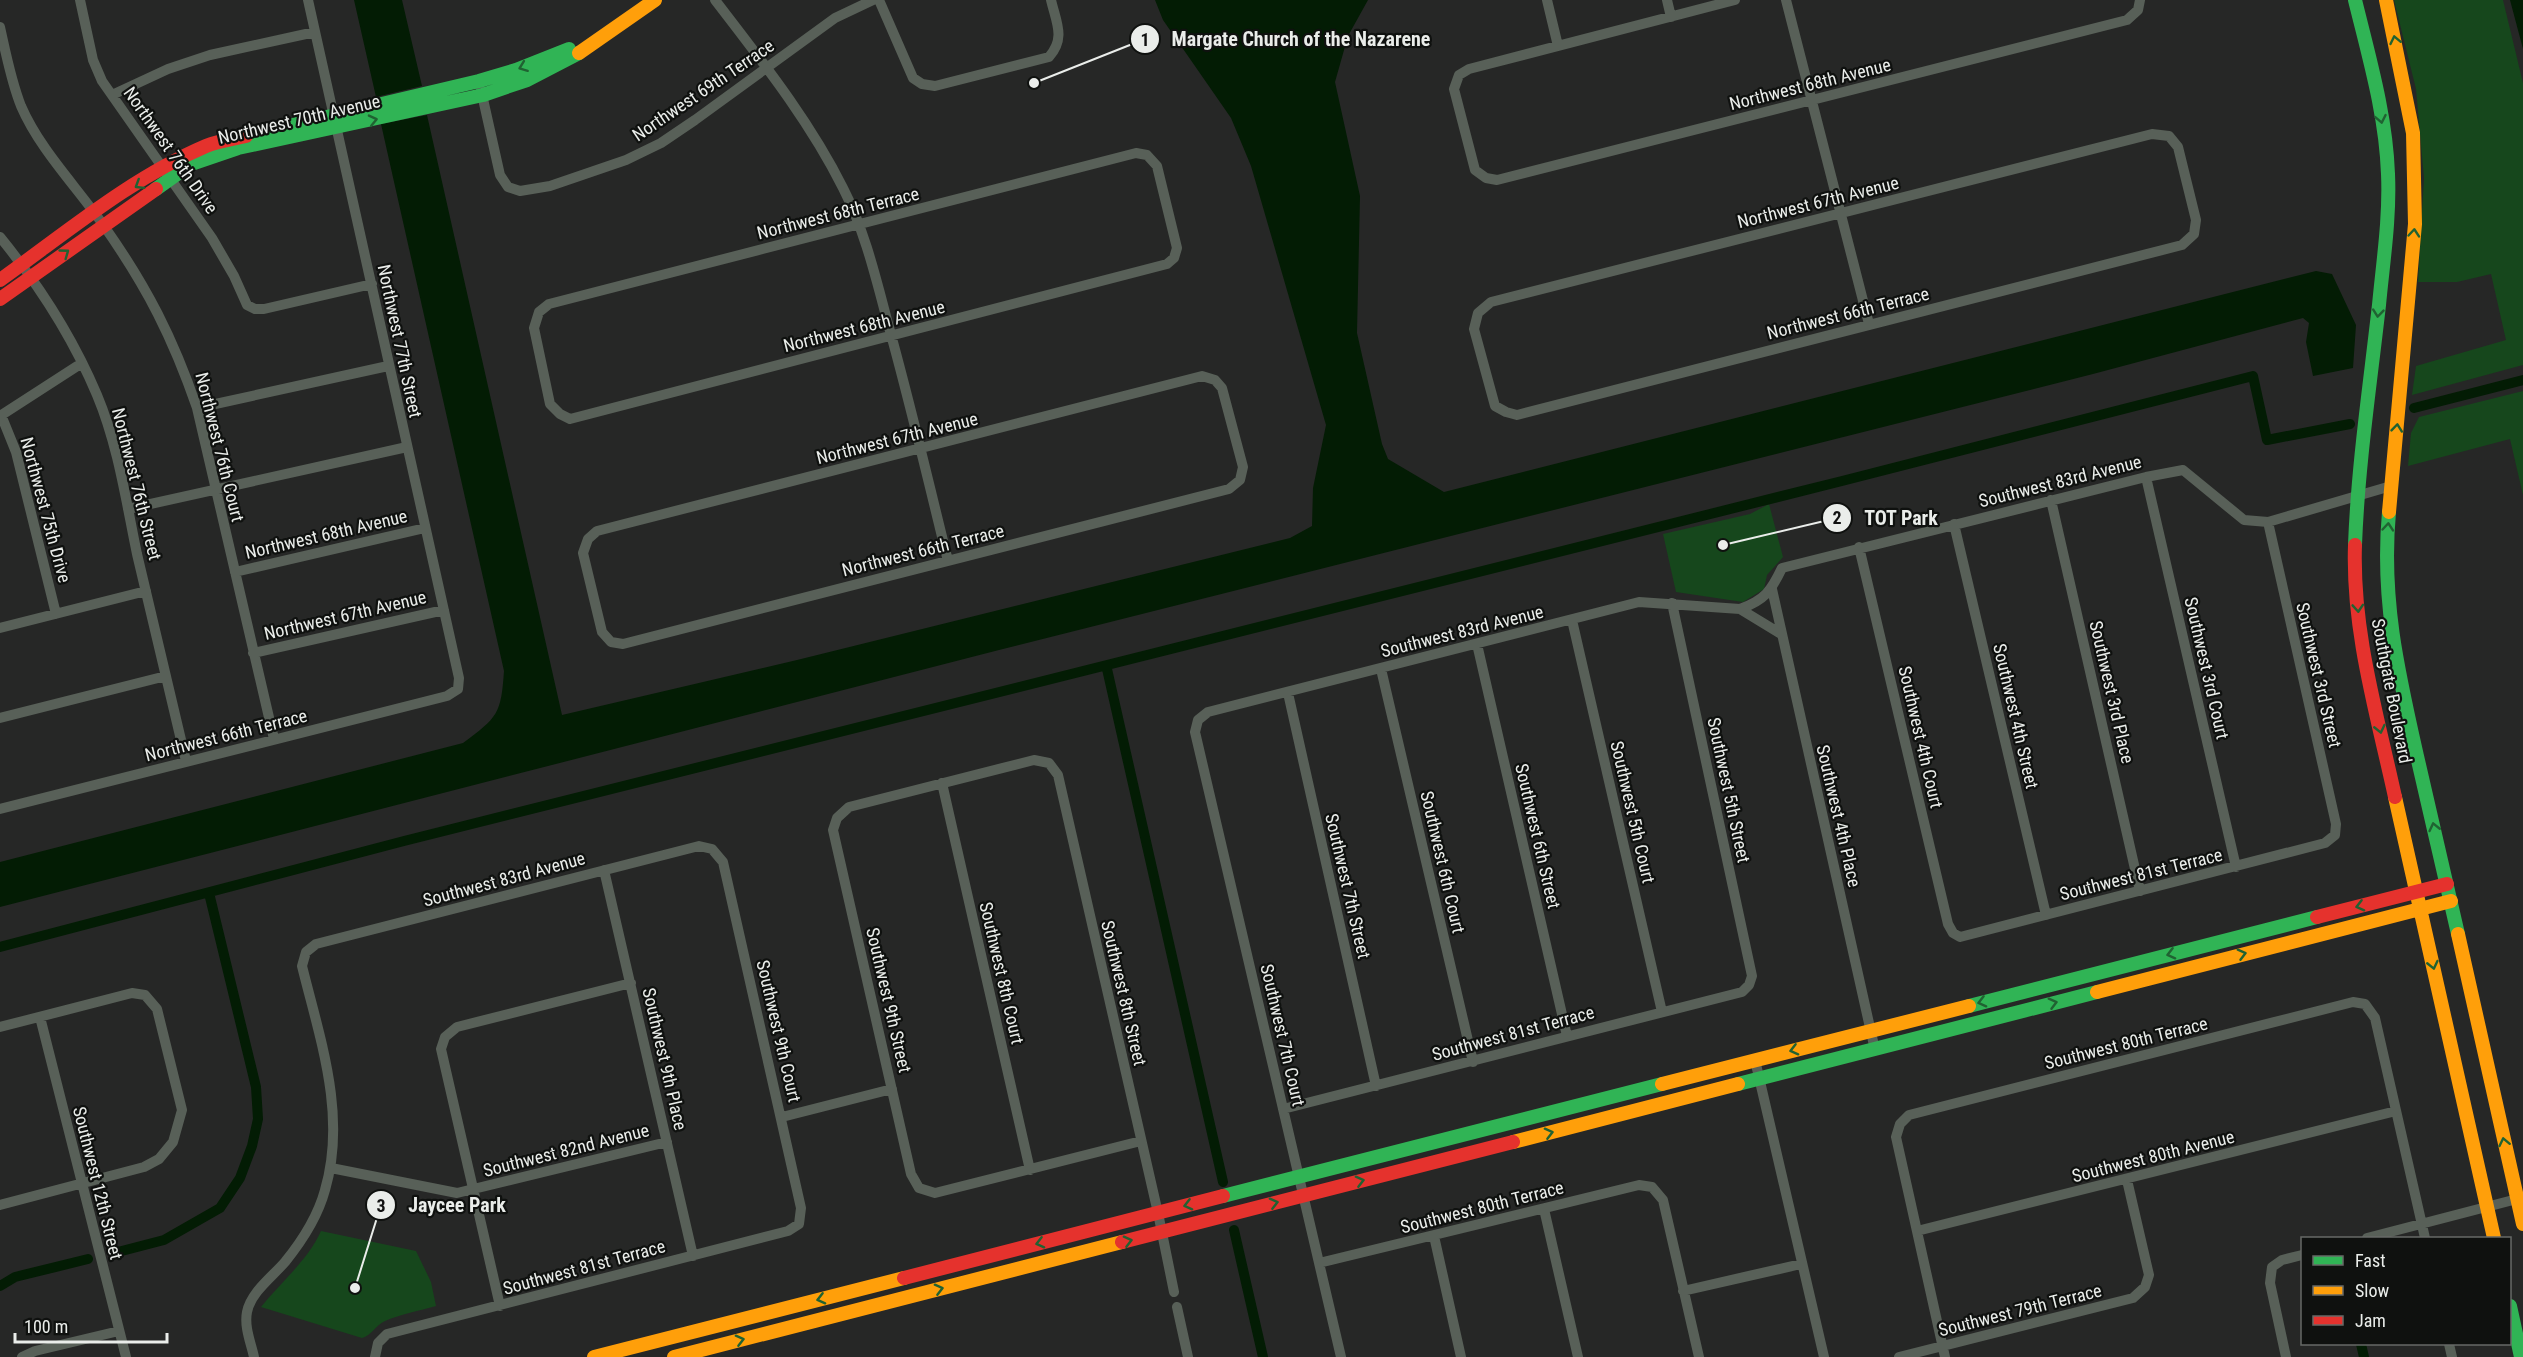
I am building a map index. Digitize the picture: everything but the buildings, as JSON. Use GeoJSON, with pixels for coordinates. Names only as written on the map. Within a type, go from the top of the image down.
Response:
{"type":"FeatureCollection","features":[{"type":"Feature","properties":{"kind":"street","name":"Northwest 76th Drive"},"geometry":{"type":"LineString","coordinates":[[80,0],[93,60],[102,81],[212,238],[234,276],[247,305],[255,309],[372,284]]}},
{"type":"Feature","properties":{"kind":"street","name":"Northwest 77th Street"},"geometry":{"type":"LineString","coordinates":[[308,0],[459,678],[458,688]]}},
{"type":"Feature","properties":{"kind":"street","name":"Northwest 70th Avenue"},"geometry":{"type":"LineString","coordinates":[[335,122],[483,95],[527,80],[574,57],[655,0]]}},
{"type":"Feature","properties":{"kind":"street"},"geometry":{"type":"LineString","coordinates":[[715,0],[767,67],[817,139],[844,190],[859,225],[892,336],[948,561]]}},
{"type":"Feature","properties":{"kind":"street","name":"Northwest 69th Terrace"},"geometry":{"type":"LineString","coordinates":[[483,95],[500,175],[508,187],[520,191],[550,186],[626,160],[661,143],[835,18],[873,0]]}},
{"type":"Feature","properties":{"kind":"street"},"geometry":{"type":"LineString","coordinates":[[879,0],[914,78],[922,84],[935,86],[1049,57],[1057,48],[1060,39],[1052,0]]}},
{"type":"Feature","properties":{"kind":"street"},"geometry":{"type":"LineString","coordinates":[[1547,0],[1558,46],[1735,0]]}},
{"type":"Feature","properties":{"kind":"street"},"geometry":{"type":"LineString","coordinates":[[1666,0],[1671,17]]}},
{"type":"Feature","properties":{"kind":"street"},"geometry":{"type":"LineString","coordinates":[[1786,0],[1869,324]]}},
{"type":"Feature","properties":{"kind":"street","name":"Southgate Boulevard"},"geometry":{"type":"LineString","coordinates":[[2355,0],[2385,136],[2388,173],[2387,220],[2355,550],[2358,611],[2363,653],[2494,1237]]}},
{"type":"Feature","properties":{"kind":"street","name":"Southgate Boulevard"},"geometry":{"type":"LineString","coordinates":[[2386,0],[2413,133],[2415,172],[2415,224],[2386,548],[2388,606],[2393,648],[2523,1224]]}},
{"type":"Feature","properties":{"kind":"street","name":"Northwest 68th Avenue"},"geometry":{"type":"LineString","coordinates":[[1558,46],[1469,69],[1459,75],[1454,89],[1475,171],[1486,178],[1497,180],[2127,20],[2139,5]]}},
{"type":"Feature","properties":{"kind":"street","name":"Northwest 76th Court"},"geometry":{"type":"LineString","coordinates":[[0,27],[11,76],[22,107],[39,138],[104,225],[160,314],[180,358],[197,408],[274,740]]}},
{"type":"Feature","properties":{"kind":"street"},"geometry":{"type":"LineString","coordinates":[[112,95],[168,69],[210,55],[315,32]]}},
{"type":"Feature","properties":{"kind":"street","name":"Northwest 70th Avenue"},"geometry":{"type":"LineString","coordinates":[[0,280],[94,213],[167,174],[191,164],[238,148],[516,70],[598,40]]}},
{"type":"Feature","properties":{"kind":"street"},"geometry":{"type":"LineString","coordinates":[[479,81],[483,95]]}},
{"type":"Feature","properties":{"kind":"street","name":"Northwest 67th Avenue"},"geometry":{"type":"LineString","coordinates":[[1506,412],[1496,406],[1474,329],[1478,313],[1491,302],[2152,134],[2169,136],[2178,147],[2196,220],[2194,234]]}},
{"type":"Feature","properties":{"kind":"street","name":"Northwest 68th Terrace"},"geometry":{"type":"LineString","coordinates":[[560,414],[550,404],[534,328],[539,312],[549,304],[1136,153],[1147,155],[1156,165],[1177,248],[1174,258]]}},
{"type":"Feature","properties":{"kind":"street","name":"Northwest 70th Avenue"},"geometry":{"type":"LineString","coordinates":[[0,299],[104,225],[167,174]]}},
{"type":"Feature","properties":{"kind":"street","name":"Northwest 66th Terrace"},"geometry":{"type":"LineString","coordinates":[[1506,412],[1517,415],[2182,245],[2194,234]]}},
{"type":"Feature","properties":{"kind":"street","name":"Northwest 76th Street"},"geometry":{"type":"LineString","coordinates":[[0,237],[31,277],[72,342],[98,397],[110,434],[186,762]]}},
{"type":"Feature","properties":{"kind":"street","name":"Northwest 68th Avenue"},"geometry":{"type":"LineString","coordinates":[[560,414],[570,419],[1167,264],[1174,258]]}},
{"type":"Feature","properties":{"kind":"street"},"geometry":{"type":"LineString","coordinates":[[1,416],[82,363]]}},
{"type":"Feature","properties":{"kind":"street"},"geometry":{"type":"LineString","coordinates":[[197,408],[388,366]]}},
{"type":"Feature","properties":{"kind":"street","name":"Northwest 67th Avenue"},"geometry":{"type":"LineString","coordinates":[[611,642],[602,632],[583,553],[588,539],[597,531],[1202,376],[1215,380],[1222,388],[1243,467],[1240,480]]}},
{"type":"Feature","properties":{"kind":"street","name":"Northwest 75th Drive"},"geometry":{"type":"LineString","coordinates":[[1,416],[16,452],[56,614]]}},
{"type":"Feature","properties":{"kind":"street"},"geometry":{"type":"LineString","coordinates":[[128,509],[407,447]]}},
{"type":"Feature","properties":{"kind":"street","name":"Southwest 83rd Avenue"},"geometry":{"type":"LineString","coordinates":[[1198,720],[1208,712],[1639,602],[1740,609],[1758,603],[1772,589],[1782,568],[2146,477],[2183,470],[2244,520],[2268,522],[2391,486]]}},
{"type":"Feature","properties":{"kind":"street","name":"Southwest 3rd Court"},"geometry":{"type":"LineString","coordinates":[[2146,477],[2236,867]]}},
{"type":"Feature","properties":{"kind":"street","name":"Northwest 66th Terrace"},"geometry":{"type":"LineString","coordinates":[[611,642],[623,644],[1229,489],[1240,480]]}},
{"type":"Feature","properties":{"kind":"street","name":"Southwest 3rd Place"},"geometry":{"type":"LineString","coordinates":[[2051,500],[2140,891]]}},
{"type":"Feature","properties":{"kind":"street","name":"Southwest 3rd Street"},"geometry":{"type":"LineString","coordinates":[[2268,522],[2336,824],[2336,835]]}},
{"type":"Feature","properties":{"kind":"street","name":"Southwest 4th Street"},"geometry":{"type":"LineString","coordinates":[[1954,524],[2046,915]]}},
{"type":"Feature","properties":{"kind":"street","name":"Northwest 68th Avenue"},"geometry":{"type":"LineString","coordinates":[[234,572],[425,528]]}},
{"type":"Feature","properties":{"kind":"street","name":"Southwest 4th Court"},"geometry":{"type":"LineString","coordinates":[[1859,547],[1948,924],[1953,933]]}},
{"type":"Feature","properties":{"kind":"street","name":"Southwest 4th Place"},"geometry":{"type":"LineString","coordinates":[[1772,589],[1875,1050]]}},
{"type":"Feature","properties":{"kind":"street"},"geometry":{"type":"LineString","coordinates":[[0,628],[146,591]]}},
{"type":"Feature","properties":{"kind":"street","name":"Southwest 5th Street"},"geometry":{"type":"LineString","coordinates":[[1672,603],[1752,976],[1749,985]]}},
{"type":"Feature","properties":{"kind":"street","name":"Southwest 83rd Avenue"},"geometry":{"type":"LineString","coordinates":[[1740,609],[1781,634]]}},
{"type":"Feature","properties":{"kind":"street","name":"Northwest 67th Avenue"},"geometry":{"type":"LineString","coordinates":[[253,653],[444,610]]}},
{"type":"Feature","properties":{"kind":"street","name":"Southwest 5th Court"},"geometry":{"type":"LineString","coordinates":[[1572,620],[1662,1012]]}},
{"type":"Feature","properties":{"kind":"street","name":"Southwest 6th Street"},"geometry":{"type":"LineString","coordinates":[[1477,644],[1567,1036]]}},
{"type":"Feature","properties":{"kind":"street","name":"Southwest 6th Court"},"geometry":{"type":"LineString","coordinates":[[1381,669],[1473,1062]]}},
{"type":"Feature","properties":{"kind":"street"},"geometry":{"type":"LineString","coordinates":[[0,718],[166,676]]}},
{"type":"Feature","properties":{"kind":"street","name":"Northwest 66th Terrace"},"geometry":{"type":"LineString","coordinates":[[0,809],[447,696],[458,688]]}},
{"type":"Feature","properties":{"kind":"street","name":"Southwest 7th Street"},"geometry":{"type":"LineString","coordinates":[[1288,693],[1376,1086]]}},
{"type":"Feature","properties":{"kind":"street","name":"Southwest 7th Court"},"geometry":{"type":"LineString","coordinates":[[1198,720],[1195,732],[1341,1357]]}},
{"type":"Feature","properties":{"kind":"street","name":"Southwest 8th Street"},"geometry":{"type":"LineString","coordinates":[[942,783],[1034,760],[1049,763],[1058,775],[1174,1292]]}},
{"type":"Feature","properties":{"kind":"street","name":"Southwest 9th Street"},"geometry":{"type":"LineString","coordinates":[[942,783],[849,807],[837,818],[833,831],[911,1174],[919,1188],[935,1193],[1030,1170]]}},
{"type":"Feature","properties":{"kind":"street","name":"Southwest 8th Court"},"geometry":{"type":"LineString","coordinates":[[942,783],[1030,1170]]}},
{"type":"Feature","properties":{"kind":"street","name":"Southwest 81st Terrace"},"geometry":{"type":"LineString","coordinates":[[1953,933],[1960,937],[2236,867],[2325,843],[2336,835]]}},
{"type":"Feature","properties":{"kind":"street","name":"Southwest 83rd Avenue"},"geometry":{"type":"LineString","coordinates":[[331,1168],[335,1121],[328,1075],[302,966],[306,952],[316,944],[604,870],[699,846],[712,849]]}},
{"type":"Feature","properties":{"kind":"street","name":"Southwest 9th Court"},"geometry":{"type":"LineString","coordinates":[[712,849],[723,862],[782,1117],[801,1208],[799,1224]]}},
{"type":"Feature","properties":{"kind":"street","name":"Southwest 9th Place"},"geometry":{"type":"LineString","coordinates":[[604,870],[693,1256]]}},
{"type":"Feature","properties":{"kind":"street"},"geometry":{"type":"LineString","coordinates":[[594,1357],[2447,884]]}},
{"type":"Feature","properties":{"kind":"street"},"geometry":{"type":"LineString","coordinates":[[682,1335],[686,1356],[2451,901]]}},
{"type":"Feature","properties":{"kind":"street"},"geometry":{"type":"LineString","coordinates":[[500,1306],[441,1049],[445,1037],[457,1027],[631,983]]}},
{"type":"Feature","properties":{"kind":"street","name":"Southwest 81st Terrace"},"geometry":{"type":"LineString","coordinates":[[1283,1109],[1742,992],[1749,985]]}},
{"type":"Feature","properties":{"kind":"street"},"geometry":{"type":"LineString","coordinates":[[0,1027],[132,993],[145,995],[157,1009],[182,1110],[173,1142],[159,1159],[144,1167],[0,1205]]}},
{"type":"Feature","properties":{"kind":"street","name":"Southwest 80th Terrace"},"geometry":{"type":"LineString","coordinates":[[1917,1232],[1896,1137],[1900,1124],[1909,1115],[2353,1002],[2365,1004],[2375,1018],[2396,1111]]}},
{"type":"Feature","properties":{"kind":"street","name":"Southwest 12th Street"},"geometry":{"type":"LineString","coordinates":[[40,1017],[126,1357]]}},
{"type":"Feature","properties":{"kind":"street"},"geometry":{"type":"LineString","coordinates":[[1755,1060],[1824,1357]]}},
{"type":"Feature","properties":{"kind":"street"},"geometry":{"type":"LineString","coordinates":[[782,1117],[892,1089]]}},
{"type":"Feature","properties":{"kind":"street"},"geometry":{"type":"LineString","coordinates":[[2396,1111],[2425,1237]]}},
{"type":"Feature","properties":{"kind":"street","name":"Southwest 80th Avenue"},"geometry":{"type":"LineString","coordinates":[[1917,1232],[2396,1111]]}},
{"type":"Feature","properties":{"kind":"street"},"geometry":{"type":"LineString","coordinates":[[1030,1170],[1141,1141]]}},
{"type":"Feature","properties":{"kind":"street","name":"Southwest 82nd Avenue"},"geometry":{"type":"LineString","coordinates":[[331,1168],[457,1193],[667,1142]]}},
{"type":"Feature","properties":{"kind":"street"},"geometry":{"type":"LineString","coordinates":[[254,1357],[246,1322],[247,1310],[254,1296],[286,1261],[308,1230],[325,1193],[331,1168]]}},
{"type":"Feature","properties":{"kind":"street","name":"Southwest 79th Terrace"},"geometry":{"type":"LineString","coordinates":[[1899,1357],[1944,1351],[2133,1298],[2145,1287],[2149,1275],[2127,1180]]}},
{"type":"Feature","properties":{"kind":"street","name":"Southwest 80th Terrace"},"geometry":{"type":"LineString","coordinates":[[1319,1263],[1639,1185],[1652,1187],[1663,1200],[1683,1291]]}},
{"type":"Feature","properties":{"kind":"street"},"geometry":{"type":"LineString","coordinates":[[2374,1237],[2517,1199]]}},
{"type":"Feature","properties":{"kind":"street"},"geometry":{"type":"LineString","coordinates":[[1544,1209],[1578,1357]]}},
{"type":"Feature","properties":{"kind":"street","name":"Southwest 81st Terrace"},"geometry":{"type":"LineString","coordinates":[[375,1357],[378,1343],[387,1334],[788,1231],[799,1224]]}},
{"type":"Feature","properties":{"kind":"street"},"geometry":{"type":"LineString","coordinates":[[1917,1232],[1944,1351]]}},
{"type":"Feature","properties":{"kind":"street"},"geometry":{"type":"LineString","coordinates":[[1434,1236],[1461,1357]]}},
{"type":"Feature","properties":{"kind":"street"},"geometry":{"type":"LineString","coordinates":[[2286,1357],[2270,1283],[2272,1267],[2282,1260],[2301,1255]]}},
{"type":"Feature","properties":{"kind":"street"},"geometry":{"type":"LineString","coordinates":[[1699,1357],[1683,1291],[1801,1264]]}},
{"type":"Feature","properties":{"kind":"street"},"geometry":{"type":"LineString","coordinates":[[1177,1307],[1188,1357]]}},
{"type":"Feature","properties":{"kind":"street"},"geometry":{"type":"LineString","coordinates":[[2511,1311],[2521,1357]]}},
{"type":"Feature","properties":{"kind":"street"},"geometry":{"type":"LineString","coordinates":[[22,1357],[35,1351],[119,1331]]}},
{"type":"Feature","properties":{"kind":"green space"},"geometry":{"type":"Polygon","coordinates":[[[2394,0],[2503,0],[2523,83],[2523,365],[2412,395],[2416,366],[2506,340],[2491,274],[2457,282],[2418,282],[2424,178],[2416,89],[2394,0]]]}},
{"type":"Feature","properties":{"kind":"green space"},"geometry":{"type":"Polygon","coordinates":[[[2523,391],[2523,495],[2510,439],[2408,466],[2411,433],[2419,417],[2523,391]]]}},
{"type":"Feature","properties":{"kind":"green space"},"geometry":{"type":"Polygon","coordinates":[[[1769,504],[1783,557],[1767,575],[1764,589],[1743,602],[1676,592],[1663,534],[1750,514],[1769,504]]]}},
{"type":"Feature","properties":{"kind":"green space"},"geometry":{"type":"Polygon","coordinates":[[[321,1231],[416,1251],[431,1282],[436,1306],[385,1321],[362,1338],[261,1307],[302,1261],[321,1231]]]}},
{"type":"Feature","properties":{"kind":"shaded area"},"geometry":{"type":"Polygon","coordinates":[[[354,0],[402,0],[422,86],[376,97],[354,0]]]}},
{"type":"Feature","properties":{"kind":"shaded area"},"geometry":{"type":"Polygon","coordinates":[[[1155,0],[1368,0],[1348,36],[1335,82],[1360,196],[1357,333],[1382,444],[1388,459],[1444,492],[2316,271],[2332,274],[2356,325],[2353,368],[2313,376],[2306,342],[2309,323],[2303,318],[2093,374],[999,650],[0,907],[0,862],[463,743],[484,727],[496,713],[501,697],[504,671],[381,124],[427,115],[562,715],[797,660],[1290,538],[1312,526],[1313,488],[1326,425],[1251,166],[1231,118],[1163,20],[1155,0]]]}},
{"type":"Feature","properties":{"kind":"shaded area"},"geometry":{"type":"Polygon","coordinates":[[[2510,0],[2523,0],[2523,49],[2510,0]]]}},
{"type":"Feature","properties":{"kind":"waterway"},"geometry":{"type":"LineString","coordinates":[[0,947],[404,841],[2253,376],[2267,440],[2350,424]]}},
{"type":"Feature","properties":{"kind":"waterway"},"geometry":{"type":"LineString","coordinates":[[2414,408],[2523,380]]}},
{"type":"Feature","properties":{"kind":"waterway"},"geometry":{"type":"LineString","coordinates":[[1107,669],[1223,1182]]}},
{"type":"Feature","properties":{"kind":"waterway"},"geometry":{"type":"LineString","coordinates":[[114,1253],[164,1240],[220,1208],[240,1178],[252,1146],[258,1119],[256,1087],[209,893]]}},
{"type":"Feature","properties":{"kind":"waterway"},"geometry":{"type":"LineString","coordinates":[[1234,1230],[1263,1357]]}},
{"type":"Feature","properties":{"kind":"waterway"},"geometry":{"type":"LineString","coordinates":[[0,1286],[15,1277],[88,1259]]}},
{"type":"Feature","properties":{"kind":"waterway"},"geometry":{"type":"LineString","coordinates":[[2361,1345],[2364,1357]]}},
{"type":"Feature","properties":{"kind":"traffic: fast"},"geometry":{"type":"LineString","coordinates":[[2355,0],[2384,130],[2388,190],[2386,240],[2362,455],[2355,545]]}},
{"type":"Feature","properties":{"kind":"traffic: fast"},"geometry":{"type":"LineString","coordinates":[[246,136],[479,81],[516,70],[569,49]]}},
{"type":"Feature","properties":{"kind":"traffic: fast"},"geometry":{"type":"LineString","coordinates":[[156,189],[191,164],[238,148],[483,95],[527,80],[579,53]]}},
{"type":"Feature","properties":{"kind":"traffic: fast"},"geometry":{"type":"LineString","coordinates":[[2389,512],[2387,575],[2393,635],[2410,725],[2458,934]]}},
{"type":"Feature","properties":{"kind":"traffic: fast"},"geometry":{"type":"LineString","coordinates":[[1969,1006],[2317,917]]}},
{"type":"Feature","properties":{"kind":"traffic: fast"},"geometry":{"type":"LineString","coordinates":[[1738,1084],[2097,992]]}},
{"type":"Feature","properties":{"kind":"traffic: fast"},"geometry":{"type":"LineString","coordinates":[[1223,1196],[1662,1084]]}},
{"type":"Feature","properties":{"kind":"traffic: fast"},"geometry":{"type":"LineString","coordinates":[[2511,1311],[2521,1357]]}},
{"type":"Feature","properties":{"kind":"traffic: slow"},"geometry":{"type":"LineString","coordinates":[[579,53],[655,0]]}},
{"type":"Feature","properties":{"kind":"traffic: slow"},"geometry":{"type":"LineString","coordinates":[[2386,0],[2413,133],[2415,224],[2389,512]]}},
{"type":"Feature","properties":{"kind":"traffic: slow"},"geometry":{"type":"LineString","coordinates":[[2395,797],[2494,1237]]}},
{"type":"Feature","properties":{"kind":"traffic: slow"},"geometry":{"type":"LineString","coordinates":[[2097,992],[2451,901]]}},
{"type":"Feature","properties":{"kind":"traffic: slow"},"geometry":{"type":"LineString","coordinates":[[2458,934],[2523,1224]]}},
{"type":"Feature","properties":{"kind":"traffic: slow"},"geometry":{"type":"LineString","coordinates":[[1662,1084],[1969,1006]]}},
{"type":"Feature","properties":{"kind":"traffic: slow"},"geometry":{"type":"LineString","coordinates":[[1513,1142],[1738,1084]]}},
{"type":"Feature","properties":{"kind":"traffic: slow"},"geometry":{"type":"LineString","coordinates":[[674,1357],[1122,1242]]}},
{"type":"Feature","properties":{"kind":"traffic: slow"},"geometry":{"type":"LineString","coordinates":[[594,1357],[904,1278]]}},
{"type":"Feature","properties":{"kind":"traffic: jam"},"geometry":{"type":"LineString","coordinates":[[0,280],[100,207],[151,174],[206,146],[246,136]]}},
{"type":"Feature","properties":{"kind":"traffic: jam"},"geometry":{"type":"LineString","coordinates":[[0,299],[156,189]]}},
{"type":"Feature","properties":{"kind":"traffic: jam"},"geometry":{"type":"LineString","coordinates":[[2355,545],[2357,609],[2362,641],[2395,797]]}},
{"type":"Feature","properties":{"kind":"traffic: jam"},"geometry":{"type":"LineString","coordinates":[[2317,917],[2447,884]]}},
{"type":"Feature","properties":{"kind":"traffic: jam"},"geometry":{"type":"LineString","coordinates":[[1122,1242],[1513,1142]]}},
{"type":"Feature","properties":{"kind":"traffic: jam"},"geometry":{"type":"LineString","coordinates":[[904,1278],[1223,1196]]}},
{"type":"Feature","properties":{"kind":"place","name":"Margate Church of the Nazarene"},"geometry":{"type":"Point","coordinates":[1034,83]}},
{"type":"Feature","properties":{"kind":"place","name":"TOT Park"},"geometry":{"type":"Point","coordinates":[1723,545]}},
{"type":"Feature","properties":{"kind":"place","name":"Jaycee Park"},"geometry":{"type":"Point","coordinates":[355,1288]}}]}
